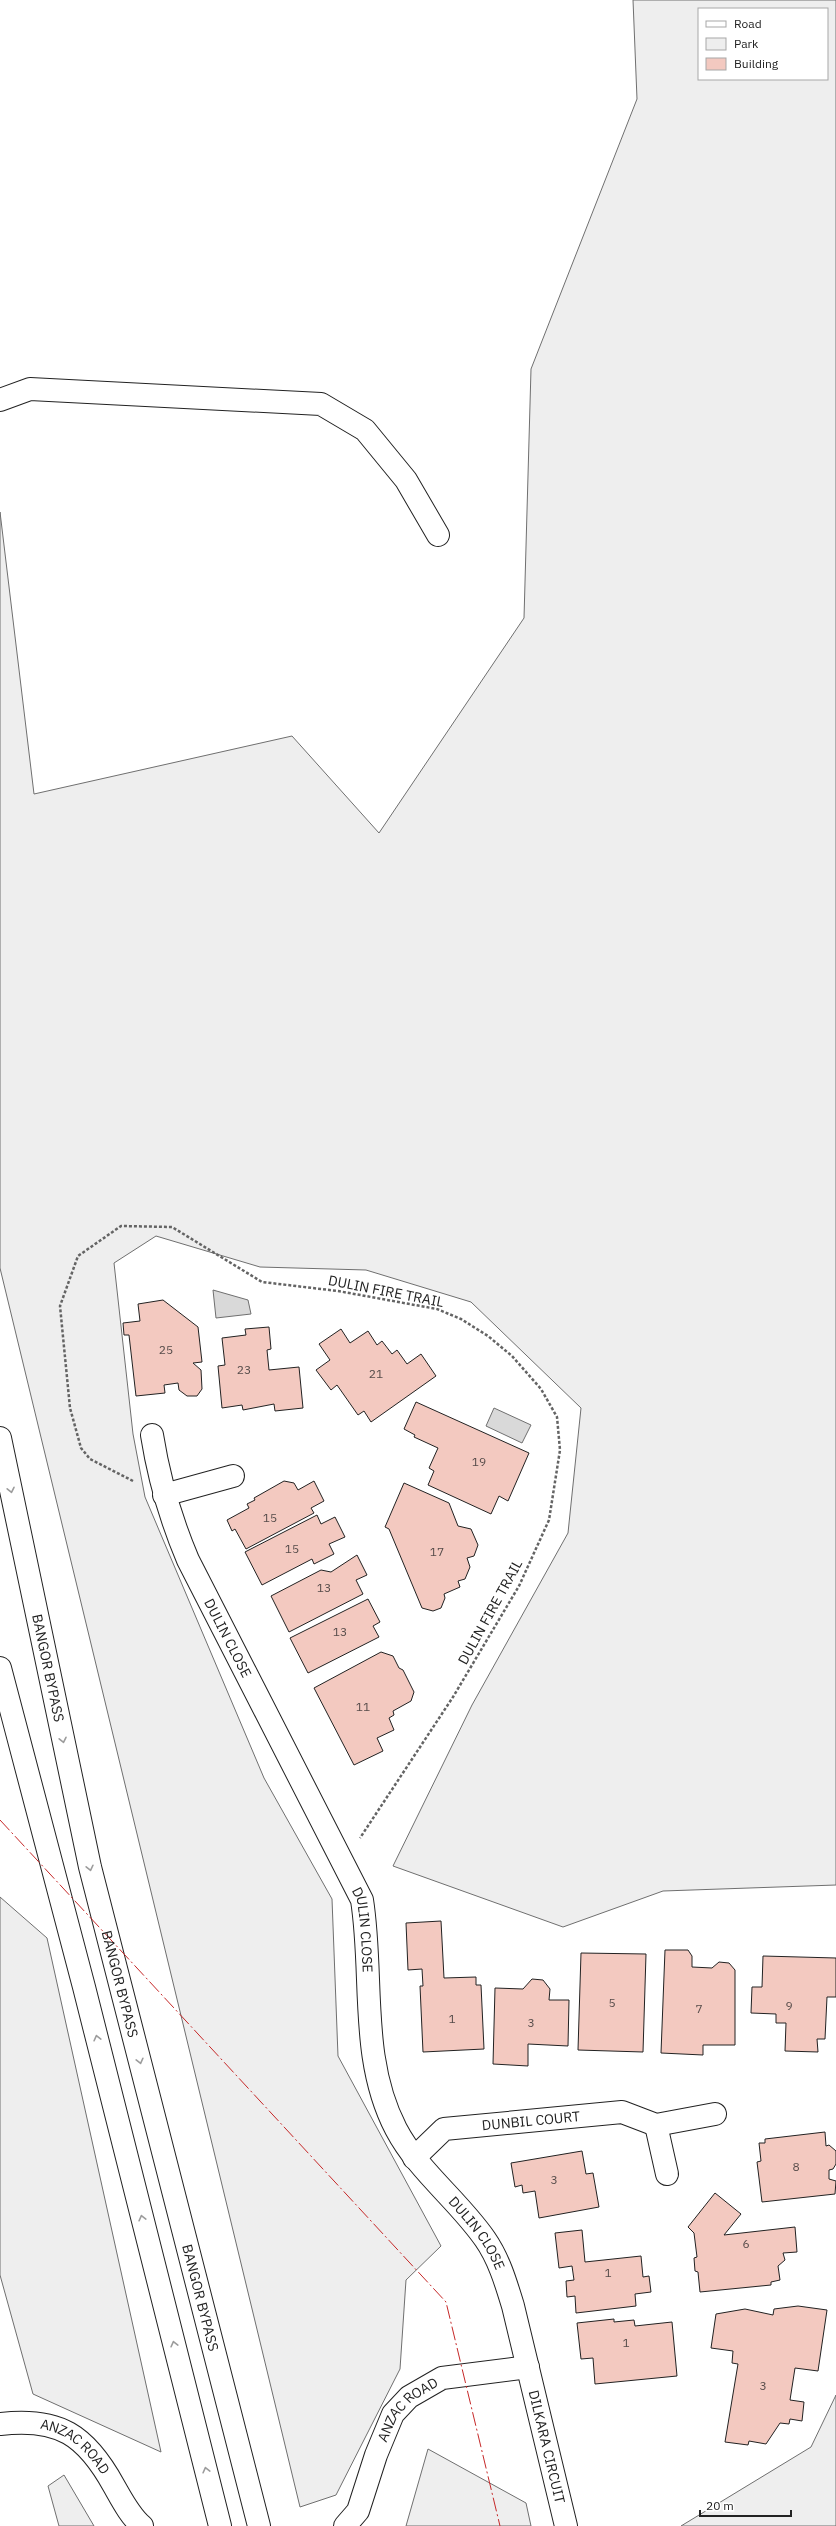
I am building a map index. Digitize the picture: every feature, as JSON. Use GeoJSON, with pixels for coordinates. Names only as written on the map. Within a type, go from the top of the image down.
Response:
{"type":"FeatureCollection","features":[{"type":"Feature","properties":{"kind":"street"},"geometry":{"type":"LineString","coordinates":[[0,400],[30,389],[321,404],[365,430],[406,480],[438,535]]}},
{"type":"Feature","properties":{"kind":"street","name":"DULIN CLOSE"},"geometry":{"type":"LineString","coordinates":[[152,1436],[164,1495],[174,1528],[188,1560],[345,1862],[362,1900],[366,1926],[371,2041],[375,2070],[396,2128],[414,2158],[485,2239],[503,2272],[528,2367]]}},
{"type":"Feature","properties":{"kind":"street","name":"BANGOR BYPASS"},"geometry":{"type":"LineString","coordinates":[[0,1438],[90,1867],[259,2526]]}},
{"type":"Feature","properties":{"kind":"street"},"geometry":{"type":"LineString","coordinates":[[164,1495],[233,1476]]}},
{"type":"Feature","properties":{"kind":"street"},"geometry":{"type":"LineString","coordinates":[[0,1668],[84,1987],[218,2517]]}},
{"type":"Feature","properties":{"kind":"street","name":"DUNBIL COURT"},"geometry":{"type":"LineString","coordinates":[[414,2158],[444,2129],[622,2112],[656,2125]]}},
{"type":"Feature","properties":{"kind":"street"},"geometry":{"type":"LineString","coordinates":[[667,2174],[656,2125],[715,2114]]}},
{"type":"Feature","properties":{"kind":"street","name":"ANZAC ROAD"},"geometry":{"type":"LineString","coordinates":[[346,2526],[358,2511],[376,2455],[393,2414],[409,2397],[442,2378],[528,2367]]}},
{"type":"Feature","properties":{"kind":"street","name":"DILKARA CIRCUIT"},"geometry":{"type":"LineString","coordinates":[[528,2367],[566,2526]]}},
{"type":"Feature","properties":{"kind":"street","name":"ANZAC ROAD"},"geometry":{"type":"LineString","coordinates":[[0,2424],[25,2422],[43,2423],[64,2430],[79,2438],[101,2463],[131,2514],[142,2526]]}},
{"type":"Feature","properties":{"kind":"path","name":"DULIN FIRE TRAIL"},"geometry":{"type":"LineString","coordinates":[[164,1495],[90,1458],[81,1448],[70,1408],[60,1306],[78,1256],[121,1226],[172,1227],[262,1282],[361,1295],[438,1309],[461,1319],[512,1356],[541,1389],[557,1417],[560,1450],[549,1520],[519,1586],[454,1697],[345,1862]]}},
{"type":"Feature","properties":{"kind":"green space"},"geometry":{"type":"Polygon","coordinates":[[[633,0],[836,0],[836,1885],[663,1891],[563,1927],[393,1866],[472,1705],[568,1533],[581,1408],[471,1302],[366,1270],[260,1267],[156,1236],[114,1263],[133,1434],[145,1497],[264,1778],[332,1899],[338,2056],[441,2246],[406,2280],[400,2369],[336,2495],[300,2507],[0,1268],[0,512],[34,794],[292,736],[379,833],[524,618],[531,369],[637,99],[633,0]]]}},
{"type":"Feature","properties":{"kind":"green space"},"geometry":{"type":"Polygon","coordinates":[[[0,1897],[47,1938],[161,2452],[33,2394],[0,2275],[0,1897]]]}},
{"type":"Feature","properties":{"kind":"green space"},"geometry":{"type":"Polygon","coordinates":[[[836,2395],[836,2526],[681,2526],[811,2447],[836,2395]]]}},
{"type":"Feature","properties":{"kind":"green space"},"geometry":{"type":"Polygon","coordinates":[[[428,2449],[526,2503],[531,2526],[406,2526],[428,2449]]]}},
{"type":"Feature","properties":{"kind":"green space"},"geometry":{"type":"Polygon","coordinates":[[[64,2475],[94,2526],[59,2526],[48,2486],[64,2475]]]}},
{"type":"Feature","properties":{"kind":"shaded area"},"geometry":{"type":"Polygon","coordinates":[[[213,1290],[248,1300],[251,1314],[216,1318],[213,1290]]]}},
{"type":"Feature","properties":{"kind":"shaded area"},"geometry":{"type":"Polygon","coordinates":[[[494,1408],[531,1425],[522,1443],[486,1426],[494,1408]]]}},
{"type":"Feature","properties":{"kind":"building"},"geometry":{"type":"Polygon","coordinates":[[[163,1300],[198,1327],[202,1362],[193,1363],[201,1370],[202,1389],[197,1396],[187,1396],[179,1390],[178,1383],[164,1385],[165,1393],[136,1396],[129,1335],[124,1335],[123,1323],[140,1321],[138,1304],[163,1300]]]}},
{"type":"Feature","properties":{"kind":"building"},"geometry":{"type":"Polygon","coordinates":[[[269,1327],[271,1349],[267,1350],[269,1370],[299,1367],[303,1408],[275,1411],[274,1404],[243,1410],[242,1405],[222,1408],[218,1366],[225,1365],[222,1338],[246,1335],[245,1329],[269,1327]]]}},
{"type":"Feature","properties":{"kind":"building"},"geometry":{"type":"Polygon","coordinates":[[[341,1329],[350,1343],[368,1331],[377,1345],[382,1341],[392,1354],[397,1350],[407,1364],[421,1354],[436,1376],[371,1422],[364,1411],[358,1415],[337,1385],[331,1390],[316,1370],[330,1360],[319,1344],[341,1329]]]}},
{"type":"Feature","properties":{"kind":"building"},"geometry":{"type":"Polygon","coordinates":[[[416,1402],[529,1453],[508,1501],[499,1496],[491,1514],[428,1485],[434,1471],[429,1468],[438,1448],[414,1437],[415,1435],[404,1429],[416,1402]]]}},
{"type":"Feature","properties":{"kind":"building"},"geometry":{"type":"Polygon","coordinates":[[[284,1481],[294,1483],[298,1490],[314,1481],[324,1501],[311,1508],[314,1513],[246,1549],[235,1529],[232,1531],[227,1520],[249,1508],[247,1504],[255,1500],[254,1498],[284,1481]]]}},
{"type":"Feature","properties":{"kind":"building"},"geometry":{"type":"Polygon","coordinates":[[[404,1483],[449,1503],[458,1526],[471,1529],[478,1545],[474,1556],[467,1558],[470,1567],[465,1579],[458,1581],[460,1587],[444,1594],[445,1598],[441,1608],[433,1611],[422,1608],[389,1529],[385,1527],[404,1483]]]}},
{"type":"Feature","properties":{"kind":"building"},"geometry":{"type":"Polygon","coordinates":[[[317,1515],[321,1524],[335,1517],[345,1537],[329,1544],[334,1554],[314,1564],[312,1559],[262,1585],[245,1552],[317,1515]]]}},
{"type":"Feature","properties":{"kind":"building"},"geometry":{"type":"Polygon","coordinates":[[[357,1555],[367,1575],[356,1580],[363,1594],[289,1632],[271,1596],[321,1570],[331,1572],[357,1555]]]}},
{"type":"Feature","properties":{"kind":"building"},"geometry":{"type":"Polygon","coordinates":[[[368,1599],[380,1622],[373,1626],[379,1637],[308,1673],[290,1638],[368,1599]]]}},
{"type":"Feature","properties":{"kind":"building"},"geometry":{"type":"Polygon","coordinates":[[[381,1652],[393,1656],[399,1668],[403,1670],[414,1692],[411,1701],[393,1711],[394,1715],[389,1718],[394,1730],[377,1738],[383,1751],[354,1765],[314,1688],[381,1652]]]}},
{"type":"Feature","properties":{"kind":"building"},"geometry":{"type":"Polygon","coordinates":[[[441,1921],[444,1978],[476,1977],[476,1985],[481,1985],[484,2049],[423,2052],[420,1986],[423,1986],[422,1969],[408,1970],[406,1923],[441,1921]]]}},
{"type":"Feature","properties":{"kind":"building"},"geometry":{"type":"Polygon","coordinates":[[[665,1950],[688,1950],[692,1956],[692,1967],[712,1968],[719,1962],[729,1963],[735,1970],[735,2045],[703,2045],[703,2055],[661,2053],[665,1950]]]}},
{"type":"Feature","properties":{"kind":"building"},"geometry":{"type":"Polygon","coordinates":[[[581,1953],[646,1954],[643,2052],[578,2050],[581,1953]]]}},
{"type":"Feature","properties":{"kind":"building"},"geometry":{"type":"Polygon","coordinates":[[[763,1956],[836,1958],[836,1997],[827,1997],[825,2039],[817,2039],[818,2052],[785,2051],[786,2023],[776,2023],[776,2014],[751,2013],[752,1987],[762,1987],[763,1956]]]}},
{"type":"Feature","properties":{"kind":"building"},"geometry":{"type":"Polygon","coordinates":[[[532,1979],[543,1980],[550,1989],[549,2000],[569,2000],[568,2046],[528,2044],[528,2066],[493,2064],[495,1988],[523,1989],[532,1979]]]}},
{"type":"Feature","properties":{"kind":"building"},"geometry":{"type":"Polygon","coordinates":[[[825,2132],[826,2146],[829,2145],[836,2151],[836,2164],[833,2169],[829,2170],[829,2179],[836,2181],[835,2194],[762,2202],[757,2162],[761,2161],[759,2143],[765,2143],[765,2139],[825,2132]]]}},
{"type":"Feature","properties":{"kind":"building"},"geometry":{"type":"Polygon","coordinates":[[[582,2151],[586,2174],[593,2173],[599,2207],[539,2218],[535,2191],[523,2193],[522,2185],[515,2187],[511,2163],[582,2151]]]}},
{"type":"Feature","properties":{"kind":"building"},"geometry":{"type":"Polygon","coordinates":[[[715,2193],[741,2214],[724,2235],[795,2227],[797,2252],[783,2253],[785,2260],[778,2266],[780,2280],[771,2282],[771,2285],[700,2292],[698,2272],[695,2271],[694,2258],[697,2257],[694,2233],[688,2227],[715,2193]]]}},
{"type":"Feature","properties":{"kind":"building"},"geometry":{"type":"Polygon","coordinates":[[[582,2230],[585,2262],[641,2256],[643,2277],[649,2276],[651,2292],[635,2294],[636,2306],[576,2313],[575,2296],[567,2297],[566,2281],[574,2280],[572,2266],[559,2268],[555,2233],[582,2230]]]}},
{"type":"Feature","properties":{"kind":"building"},"geometry":{"type":"Polygon","coordinates":[[[798,2306],[827,2310],[818,2371],[795,2368],[790,2400],[804,2402],[802,2421],[790,2419],[789,2424],[780,2423],[766,2444],[749,2441],[748,2445],[725,2442],[738,2364],[732,2363],[733,2351],[711,2348],[716,2314],[745,2309],[773,2315],[774,2309],[798,2306]]]}},
{"type":"Feature","properties":{"kind":"building"},"geometry":{"type":"Polygon","coordinates":[[[614,2319],[614,2322],[634,2320],[635,2326],[672,2322],[677,2376],[595,2384],[593,2358],[581,2359],[577,2323],[614,2319]]]}},
{"type":"Feature","properties":{"kind":"power"},"geometry":{"type":"LineString","coordinates":[[0,1820],[446,2302],[500,2526]]}}]}
